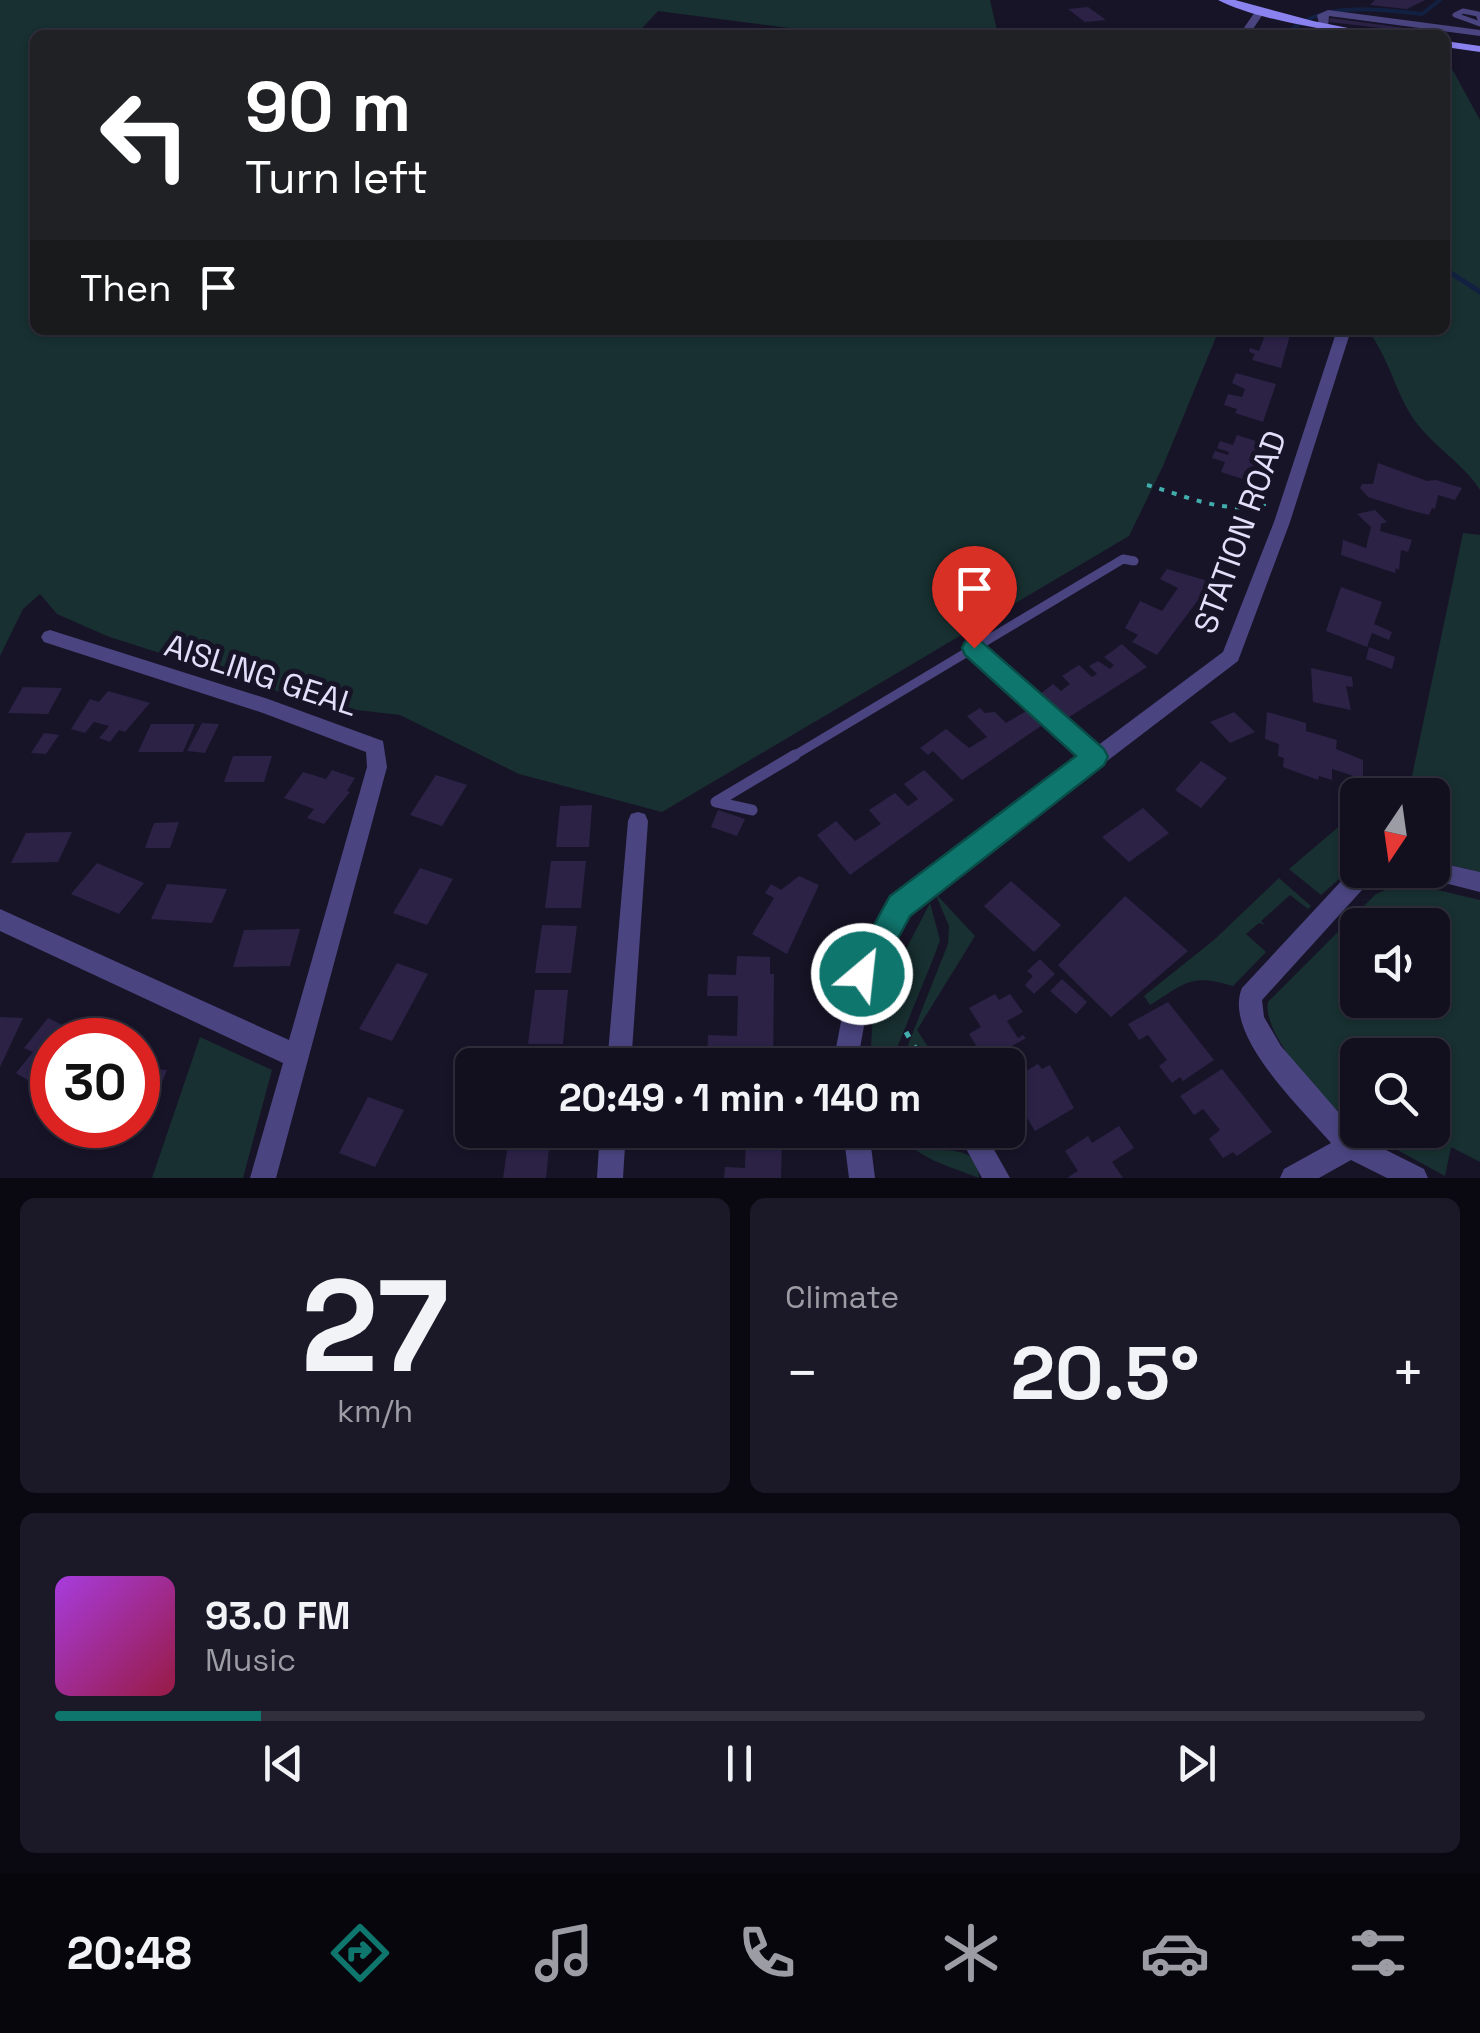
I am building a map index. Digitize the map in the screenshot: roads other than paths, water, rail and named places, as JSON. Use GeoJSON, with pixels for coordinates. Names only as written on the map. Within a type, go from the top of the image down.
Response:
{"type":"FeatureCollection","features":[{"type":"Feature","properties":{"kind":"main road"},"geometry":{"type":"LineString","coordinates":[[1224,0],[1344,30]]}},
{"type":"Feature","properties":{"kind":"main road"},"geometry":{"type":"LineString","coordinates":[[1450,45],[1480,51]]}},
{"type":"Feature","properties":{"kind":"street"},"geometry":{"type":"LineString","coordinates":[[1247,30],[1260,11]]}},
{"type":"Feature","properties":{"kind":"street"},"geometry":{"type":"LineString","coordinates":[[1323,26],[1322,15],[1328,13],[1480,33]]}},
{"type":"Feature","properties":{"kind":"street","name":"STATION ROAD"},"geometry":{"type":"LineString","coordinates":[[848,1048],[862,974],[900,906],[1231,656],[1290,497],[1342,335]]}},
{"type":"Feature","properties":{"kind":"street","name":"AISLING GEAL"},"geometry":{"type":"LineString","coordinates":[[50,638],[268,707],[376,747],[377,767],[263,1178]]}},
{"type":"Feature","properties":{"kind":"street"},"geometry":{"type":"LineString","coordinates":[[619,1048],[638,821]]}},
{"type":"Feature","properties":{"kind":"street"},"geometry":{"type":"LineString","coordinates":[[1450,874],[1480,882]]}},
{"type":"Feature","properties":{"kind":"street"},"geometry":{"type":"LineString","coordinates":[[1340,1133],[1272,1055],[1252,1020],[1250,996],[1349,888]]}},
{"type":"Feature","properties":{"kind":"street"},"geometry":{"type":"LineString","coordinates":[[0,920],[298,1056]]}},
{"type":"Feature","properties":{"kind":"street"},"geometry":{"type":"LineString","coordinates":[[610,1178],[612,1148]]}},
{"type":"Feature","properties":{"kind":"street"},"geometry":{"type":"LineString","coordinates":[[858,1148],[862,1178]]}},
{"type":"Feature","properties":{"kind":"street"},"geometry":{"type":"LineString","coordinates":[[980,1148],[997,1178]]}},
{"type":"Feature","properties":{"kind":"street"},"geometry":{"type":"LineString","coordinates":[[1293,1178],[1347,1148]]}},
{"type":"Feature","properties":{"kind":"street"},"geometry":{"type":"LineString","coordinates":[[1355,1148],[1415,1178]]}},
{"type":"Feature","properties":{"kind":"lane"},"geometry":{"type":"LineString","coordinates":[[752,810],[716,802],[1123,559],[1134,562]]}},
{"type":"Feature","properties":{"kind":"lane"},"geometry":{"type":"LineString","coordinates":[[974,648],[1095,757]]}},
{"type":"Feature","properties":{"kind":"waterway"},"geometry":{"type":"LineString","coordinates":[[1292,30],[1315,16],[1332,12],[1368,9],[1422,14],[1440,0]]}},
{"type":"Feature","properties":{"kind":"waterway"},"geometry":{"type":"LineString","coordinates":[[1450,272],[1480,292]]}}]}
